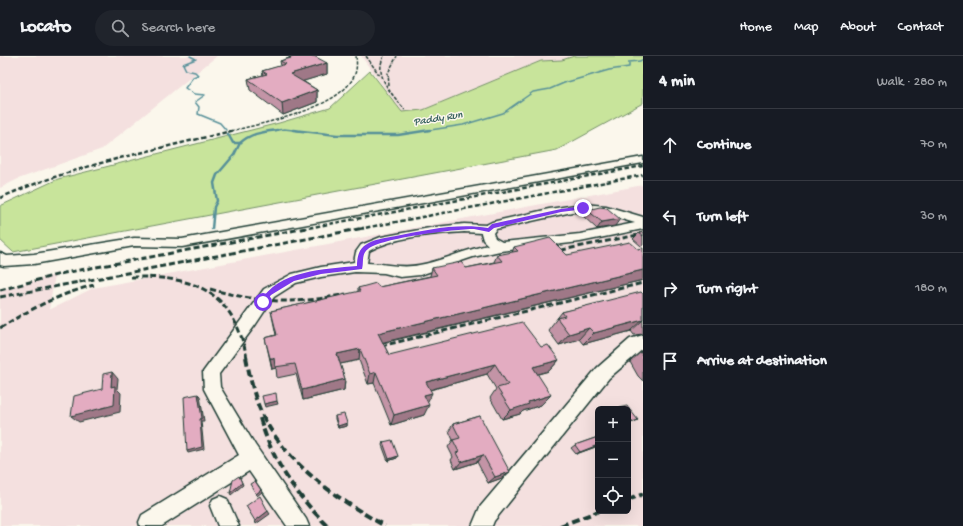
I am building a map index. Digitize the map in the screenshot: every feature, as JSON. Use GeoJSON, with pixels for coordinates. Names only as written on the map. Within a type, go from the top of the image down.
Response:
{"type":"FeatureCollection","features":[{"type":"Feature","properties":{"kind":"lane"},"geometry":{"type":"LineString","coordinates":[[0,258],[4,261],[34,259],[134,242],[182,243],[643,160]]}},
{"type":"Feature","properties":{"kind":"lane"},"geometry":{"type":"LineString","coordinates":[[500,246],[489,240],[486,234],[492,226],[561,211],[583,208],[605,210],[643,221]]}},
{"type":"Feature","properties":{"kind":"lane"},"geometry":{"type":"LineString","coordinates":[[299,526],[252,458],[212,389],[211,372],[251,320],[269,293],[292,279],[321,272],[360,268],[384,268],[400,272],[420,270],[471,253],[500,246],[580,238],[643,225]]}},
{"type":"Feature","properties":{"kind":"lane"},"geometry":{"type":"LineString","coordinates":[[360,268],[360,257],[365,248],[376,242],[428,231],[475,228],[489,230]]}},
{"type":"Feature","properties":{"kind":"lane"},"geometry":{"type":"LineString","coordinates":[[482,526],[487,514],[603,372],[636,344],[643,342]]}},
{"type":"Feature","properties":{"kind":"lane"},"geometry":{"type":"LineString","coordinates":[[149,522],[252,458]]}},
{"type":"Feature","properties":{"kind":"lane"},"geometry":{"type":"LineString","coordinates":[[220,506],[229,526]]}},
{"type":"Feature","properties":{"kind":"shaded area"},"geometry":{"type":"Polygon","coordinates":[[[0,56],[217,56],[102,149],[18,179],[0,188],[0,56]]]}},
{"type":"Feature","properties":{"kind":"shaded area"},"geometry":{"type":"Polygon","coordinates":[[[361,56],[574,56],[562,60],[541,61],[423,110],[402,112],[361,56]]]}},
{"type":"Feature","properties":{"kind":"shaded area"},"geometry":{"type":"Polygon","coordinates":[[[643,185],[643,526],[0,526],[0,290],[55,275],[49,310],[93,288],[643,185]]]}},
{"type":"Feature","properties":{"kind":"green space"},"geometry":{"type":"Polygon","coordinates":[[[574,56],[643,56],[643,103],[557,150],[13,252],[0,240],[0,206],[58,179],[279,123],[330,108],[370,71],[402,112],[423,110],[541,61],[562,60],[574,56]]]}},
{"type":"Feature","properties":{"kind":"building"},"geometry":{"type":"Polygon","coordinates":[[[314,56],[327,63],[290,74],[317,90],[282,103],[248,79],[267,74],[262,71],[286,64],[280,61],[291,58],[289,57],[314,56]]]}},
{"type":"Feature","properties":{"kind":"building"},"geometry":{"type":"Polygon","coordinates":[[[600,207],[607,208],[620,219],[602,222],[587,210],[600,207]]]}},
{"type":"Feature","properties":{"kind":"building"},"geometry":{"type":"Polygon","coordinates":[[[550,238],[567,255],[630,242],[638,249],[643,248],[643,270],[378,333],[389,355],[522,322],[541,347],[548,345],[559,360],[533,367],[551,395],[528,402],[529,404],[511,410],[497,388],[508,385],[495,364],[426,382],[432,393],[424,395],[429,405],[394,415],[376,372],[370,374],[360,349],[337,354],[345,379],[302,390],[295,364],[275,367],[274,358],[270,358],[265,338],[277,335],[271,311],[360,291],[358,288],[376,283],[379,287],[437,275],[432,268],[461,262],[466,268],[502,261],[497,255],[518,251],[514,247],[550,238]]]}},
{"type":"Feature","properties":{"kind":"building"},"geometry":{"type":"Polygon","coordinates":[[[641,292],[643,294],[643,320],[594,333],[589,328],[569,334],[557,318],[565,316],[562,312],[641,292]]]}},
{"type":"Feature","properties":{"kind":"building"},"geometry":{"type":"Polygon","coordinates":[[[112,372],[111,387],[115,386],[114,405],[71,416],[74,396],[102,389],[103,374],[112,372]]]}},
{"type":"Feature","properties":{"kind":"building"},"geometry":{"type":"Polygon","coordinates":[[[276,393],[277,401],[264,404],[262,396],[276,393]]]}},
{"type":"Feature","properties":{"kind":"building"},"geometry":{"type":"Polygon","coordinates":[[[198,394],[202,418],[200,419],[202,447],[187,451],[184,397],[198,394]]]}},
{"type":"Feature","properties":{"kind":"building"},"geometry":{"type":"Polygon","coordinates":[[[631,411],[638,420],[631,422],[631,411]]]}},
{"type":"Feature","properties":{"kind":"building"},"geometry":{"type":"Polygon","coordinates":[[[344,414],[347,423],[338,426],[335,416],[344,414]]]}},
{"type":"Feature","properties":{"kind":"building"},"geometry":{"type":"Polygon","coordinates":[[[480,416],[510,472],[495,477],[483,455],[461,462],[456,453],[459,452],[453,440],[460,438],[453,424],[480,416]]]}},
{"type":"Feature","properties":{"kind":"building"},"geometry":{"type":"Polygon","coordinates":[[[595,438],[595,446],[580,452],[575,445],[595,438]]]}},
{"type":"Feature","properties":{"kind":"building"},"geometry":{"type":"Polygon","coordinates":[[[392,440],[398,456],[389,459],[383,442],[392,440]]]}},
{"type":"Feature","properties":{"kind":"building"},"geometry":{"type":"Polygon","coordinates":[[[239,476],[242,483],[230,493],[233,480],[239,476]]]}},
{"type":"Feature","properties":{"kind":"building"},"geometry":{"type":"Polygon","coordinates":[[[255,481],[261,490],[256,494],[250,484],[255,481]]]}},
{"type":"Feature","properties":{"kind":"building"},"geometry":{"type":"Polygon","coordinates":[[[260,496],[268,511],[255,521],[246,506],[260,496]]]}},
{"type":"Feature","properties":{"kind":"waterway","name":"Paddy Run"},"geometry":{"type":"LineString","coordinates":[[190,56],[196,59],[183,64],[186,70],[195,72],[198,75],[193,77],[185,88],[194,94],[205,95],[195,102],[199,107],[198,114],[220,123],[226,130]]}},
{"type":"Feature","properties":{"kind":"waterway","name":"Paddy Run"},"geometry":{"type":"LineString","coordinates":[[424,131],[463,125],[503,113],[533,92],[550,89],[564,83],[609,70],[629,67],[629,62],[640,61],[643,59]]}},
{"type":"Feature","properties":{"kind":"waterway","name":"Paddy Run"},"geometry":{"type":"LineString","coordinates":[[271,131],[284,129],[293,130]]}},
{"type":"Feature","properties":{"kind":"waterway","name":"Paddy Run"},"geometry":{"type":"LineString","coordinates":[[240,143],[253,135],[277,130]]}},
{"type":"Feature","properties":{"kind":"waterway","name":"Paddy Run"},"geometry":{"type":"LineString","coordinates":[[293,130],[302,131]]}},
{"type":"Feature","properties":{"kind":"waterway","name":"Paddy Run"},"geometry":{"type":"LineString","coordinates":[[293,130],[337,135],[398,135],[430,130]]}},
{"type":"Feature","properties":{"kind":"waterway","name":"Paddy Run"},"geometry":{"type":"LineString","coordinates":[[228,134],[233,143],[240,143]]}},
{"type":"Feature","properties":{"kind":"waterway"},"geometry":{"type":"LineString","coordinates":[[212,229],[214,207],[217,201],[214,183],[217,175],[234,155],[240,143]]}},
{"type":"Feature","properties":{"kind":"railway"},"geometry":{"type":"LineString","coordinates":[[235,130],[297,114],[330,100],[343,90],[352,80],[355,74],[356,56]]}},
{"type":"Feature","properties":{"kind":"railway"},"geometry":{"type":"LineString","coordinates":[[366,56],[380,76]]}},
{"type":"Feature","properties":{"kind":"railway"},"geometry":{"type":"LineString","coordinates":[[384,56],[381,63],[383,78],[390,92],[405,110]]}},
{"type":"Feature","properties":{"kind":"railway"},"geometry":{"type":"LineString","coordinates":[[389,86],[388,73],[397,56]]}},
{"type":"Feature","properties":{"kind":"railway"},"geometry":{"type":"LineString","coordinates":[[0,198],[28,186],[86,167],[235,130]]}},
{"type":"Feature","properties":{"kind":"railway"},"geometry":{"type":"LineString","coordinates":[[231,131],[235,130]]}},
{"type":"Feature","properties":{"kind":"railway"},"geometry":{"type":"LineString","coordinates":[[302,229],[643,166]]}},
{"type":"Feature","properties":{"kind":"railway"},"geometry":{"type":"LineString","coordinates":[[359,229],[643,175]]}},
{"type":"Feature","properties":{"kind":"railway"},"geometry":{"type":"LineString","coordinates":[[0,290],[64,273],[307,228]]}},
{"type":"Feature","properties":{"kind":"railway"},"geometry":{"type":"LineString","coordinates":[[0,297],[364,228]]}},
{"type":"Feature","properties":{"kind":"railway"},"geometry":{"type":"LineString","coordinates":[[552,252],[643,234]]}},
{"type":"Feature","properties":{"kind":"railway"},"geometry":{"type":"LineString","coordinates":[[131,277],[154,277],[174,280],[192,284],[208,292],[221,302],[232,317],[241,335],[247,358]]}},
{"type":"Feature","properties":{"kind":"railway"},"geometry":{"type":"LineString","coordinates":[[381,346],[643,283]]}},
{"type":"Feature","properties":{"kind":"railway"},"geometry":{"type":"LineString","coordinates":[[0,328],[46,303],[69,293],[94,285]]}},
{"type":"Feature","properties":{"kind":"railway"},"geometry":{"type":"LineString","coordinates":[[210,289],[228,294],[262,300],[278,301],[310,300],[346,294]]}},
{"type":"Feature","properties":{"kind":"railway"},"geometry":{"type":"LineString","coordinates":[[246,357],[253,388],[264,418],[274,435],[287,451],[301,466],[333,493],[385,526]]}},
{"type":"Feature","properties":{"kind":"railway"},"geometry":{"type":"LineString","coordinates":[[260,418],[271,449],[286,476],[316,514],[328,526]]}},
{"type":"Feature","properties":{"kind":"railway"},"geometry":{"type":"LineString","coordinates":[[631,499],[643,494]]}},
{"type":"Feature","properties":{"kind":"railway"},"geometry":{"type":"LineString","coordinates":[[560,526],[595,513]]}},
{"type":"Feature","properties":{"kind":"route"},"geometry":{"type":"LineString","coordinates":[[263,302],[269,293],[292,279],[321,272],[360,268],[360,257],[365,248],[376,242],[428,231],[475,228],[489,230],[492,226],[561,211],[583,208]]}}]}
